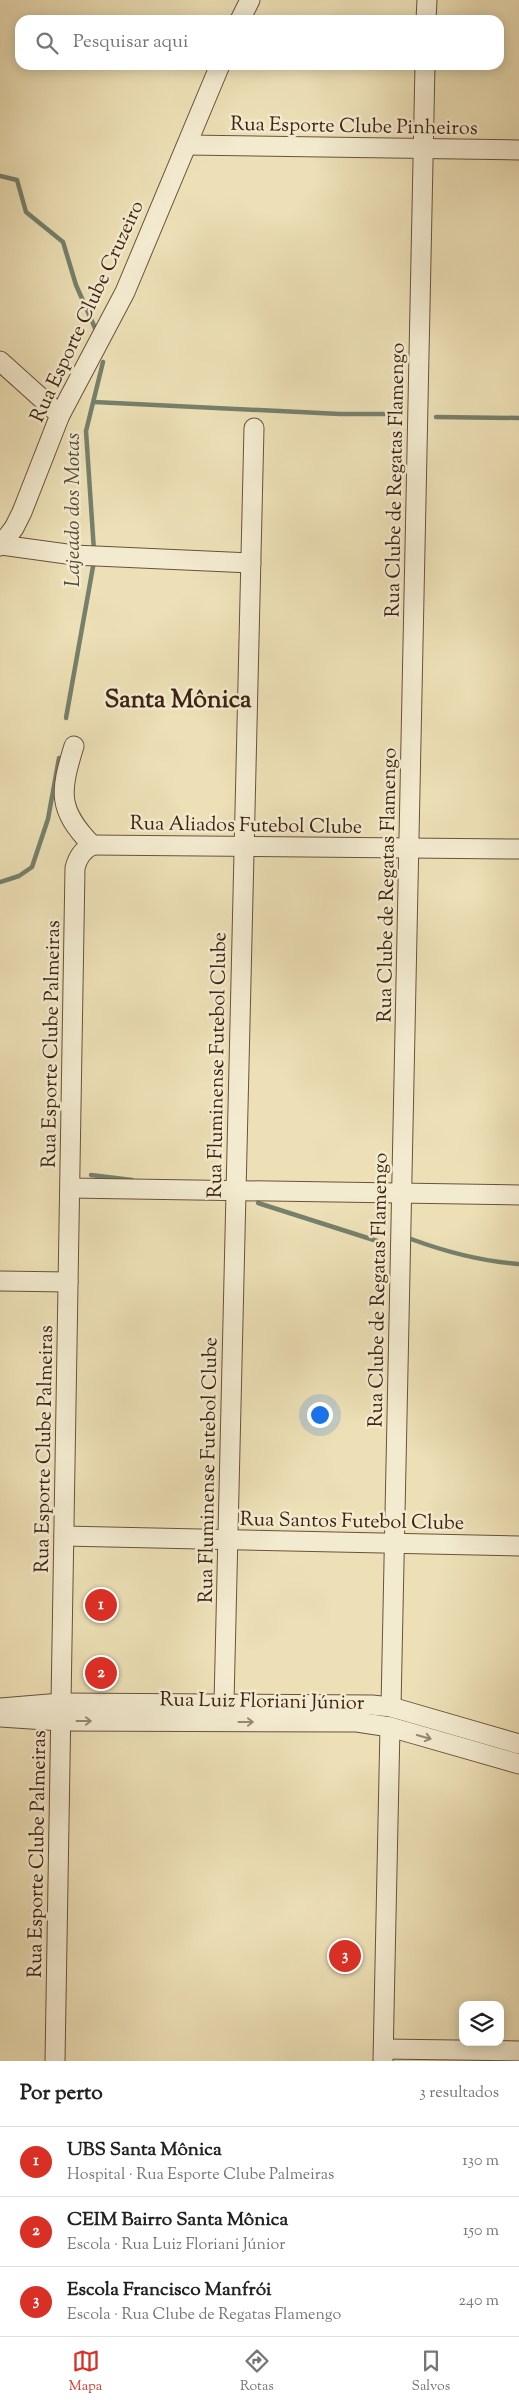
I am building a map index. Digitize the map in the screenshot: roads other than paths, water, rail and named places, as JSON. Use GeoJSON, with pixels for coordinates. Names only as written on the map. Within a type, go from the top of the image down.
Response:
{"type":"FeatureCollection","features":[{"type":"Feature","properties":{"kind":"street"},"geometry":{"type":"LineString","coordinates":[[242,15],[250,0]]}},
{"type":"Feature","properties":{"kind":"street"},"geometry":{"type":"LineString","coordinates":[[426,15],[427,0]]}},
{"type":"Feature","properties":{"kind":"street","name":"Rua Esporte Clube Cruzeiro"},"geometry":{"type":"LineString","coordinates":[[1,546],[22,512],[60,415],[113,316],[188,145],[218,70]]}},
{"type":"Feature","properties":{"kind":"street","name":"Rua Clube de Regatas Flamengo"},"geometry":{"type":"LineString","coordinates":[[391,1707],[425,70]]}},
{"type":"Feature","properties":{"kind":"street","name":"Rua Esporte Clube Pinheiros"},"geometry":{"type":"LineString","coordinates":[[188,145],[519,150]]}},
{"type":"Feature","properties":{"kind":"street"},"geometry":{"type":"LineString","coordinates":[[0,360],[60,415]]}},
{"type":"Feature","properties":{"kind":"street","name":"Rua Fluminense Futebol Clube"},"geometry":{"type":"LineString","coordinates":[[224,1703],[254,428]]}},
{"type":"Feature","properties":{"kind":"street"},"geometry":{"type":"LineString","coordinates":[[1,546],[74,555],[250,563]]}},
{"type":"Feature","properties":{"kind":"street"},"geometry":{"type":"LineString","coordinates":[[74,746],[65,783],[64,805],[76,829],[92,845]]}},
{"type":"Feature","properties":{"kind":"street","name":"Rua Aliados Futebol Clube"},"geometry":{"type":"LineString","coordinates":[[92,845],[519,849]]}},
{"type":"Feature","properties":{"kind":"street","name":"Rua Esporte Clube Palmeiras"},"geometry":{"type":"LineString","coordinates":[[55,2061],[75,868],[83,850],[92,845]]}},
{"type":"Feature","properties":{"kind":"street"},"geometry":{"type":"LineString","coordinates":[[70,1188],[519,1195]]}},
{"type":"Feature","properties":{"kind":"street"},"geometry":{"type":"LineString","coordinates":[[0,1281],[68,1282]]}},
{"type":"Feature","properties":{"kind":"street","name":"Rua Santos Futebol Clube"},"geometry":{"type":"LineString","coordinates":[[64,1536],[519,1546]]}},
{"type":"Feature","properties":{"kind":"street","name":"Rua Luiz Floriani Júnior"},"geometry":{"type":"LineString","coordinates":[[0,1717],[224,1703],[372,1704],[391,1707],[519,1744]]}},
{"type":"Feature","properties":{"kind":"street","name":"Rua Luiz Floriani Júnior"},"geometry":{"type":"LineString","coordinates":[[0,1708],[61,1712],[358,1722],[390,1727],[519,1764]]}},
{"type":"Feature","properties":{"kind":"street"},"geometry":{"type":"LineString","coordinates":[[390,1727],[383,2055],[519,2051]]}},
{"type":"Feature","properties":{"kind":"waterway","name":"Lajeado dos Motas"},"geometry":{"type":"LineString","coordinates":[[0,176],[17,180],[26,212],[63,242],[76,285],[95,328]]}},
{"type":"Feature","properties":{"kind":"waterway","name":"Lajeado dos Motas"},"geometry":{"type":"LineString","coordinates":[[94,551],[86,431],[103,362]]}},
{"type":"Feature","properties":{"kind":"waterway"},"geometry":{"type":"LineString","coordinates":[[94,402],[340,414],[402,414]]}},
{"type":"Feature","properties":{"kind":"waterway"},"geometry":{"type":"LineString","coordinates":[[436,417],[519,418]]}},
{"type":"Feature","properties":{"kind":"waterway","name":"Lajeado dos Motas"},"geometry":{"type":"LineString","coordinates":[[66,718],[94,561]]}},
{"type":"Feature","properties":{"kind":"waterway","name":"Lajeado dos Motas"},"geometry":{"type":"LineString","coordinates":[[0,882],[19,876],[32,867],[48,819],[59,758]]}},
{"type":"Feature","properties":{"kind":"waterway"},"geometry":{"type":"LineString","coordinates":[[91,1175],[132,1180]]}},
{"type":"Feature","properties":{"kind":"waterway"},"geometry":{"type":"LineString","coordinates":[[258,1203],[377,1241]]}},
{"type":"Feature","properties":{"kind":"waterway"},"geometry":{"type":"LineString","coordinates":[[411,1239],[464,1255],[518,1264]]}},
{"type":"Feature","properties":{"kind":"place","name":"UBS Santa Mônica"},"geometry":{"type":"Point","coordinates":[101,1605]}},
{"type":"Feature","properties":{"kind":"place","name":"CEIM Bairro Santa Mônica"},"geometry":{"type":"Point","coordinates":[101,1673]}},
{"type":"Feature","properties":{"kind":"place","name":"Escola Francisco Manfrói"},"geometry":{"type":"Point","coordinates":[345,1956]}},
{"type":"Feature","properties":{"kind":"district","name":"Santa Mônica"},"geometry":{"type":"Point","coordinates":[178,698]}}]}
